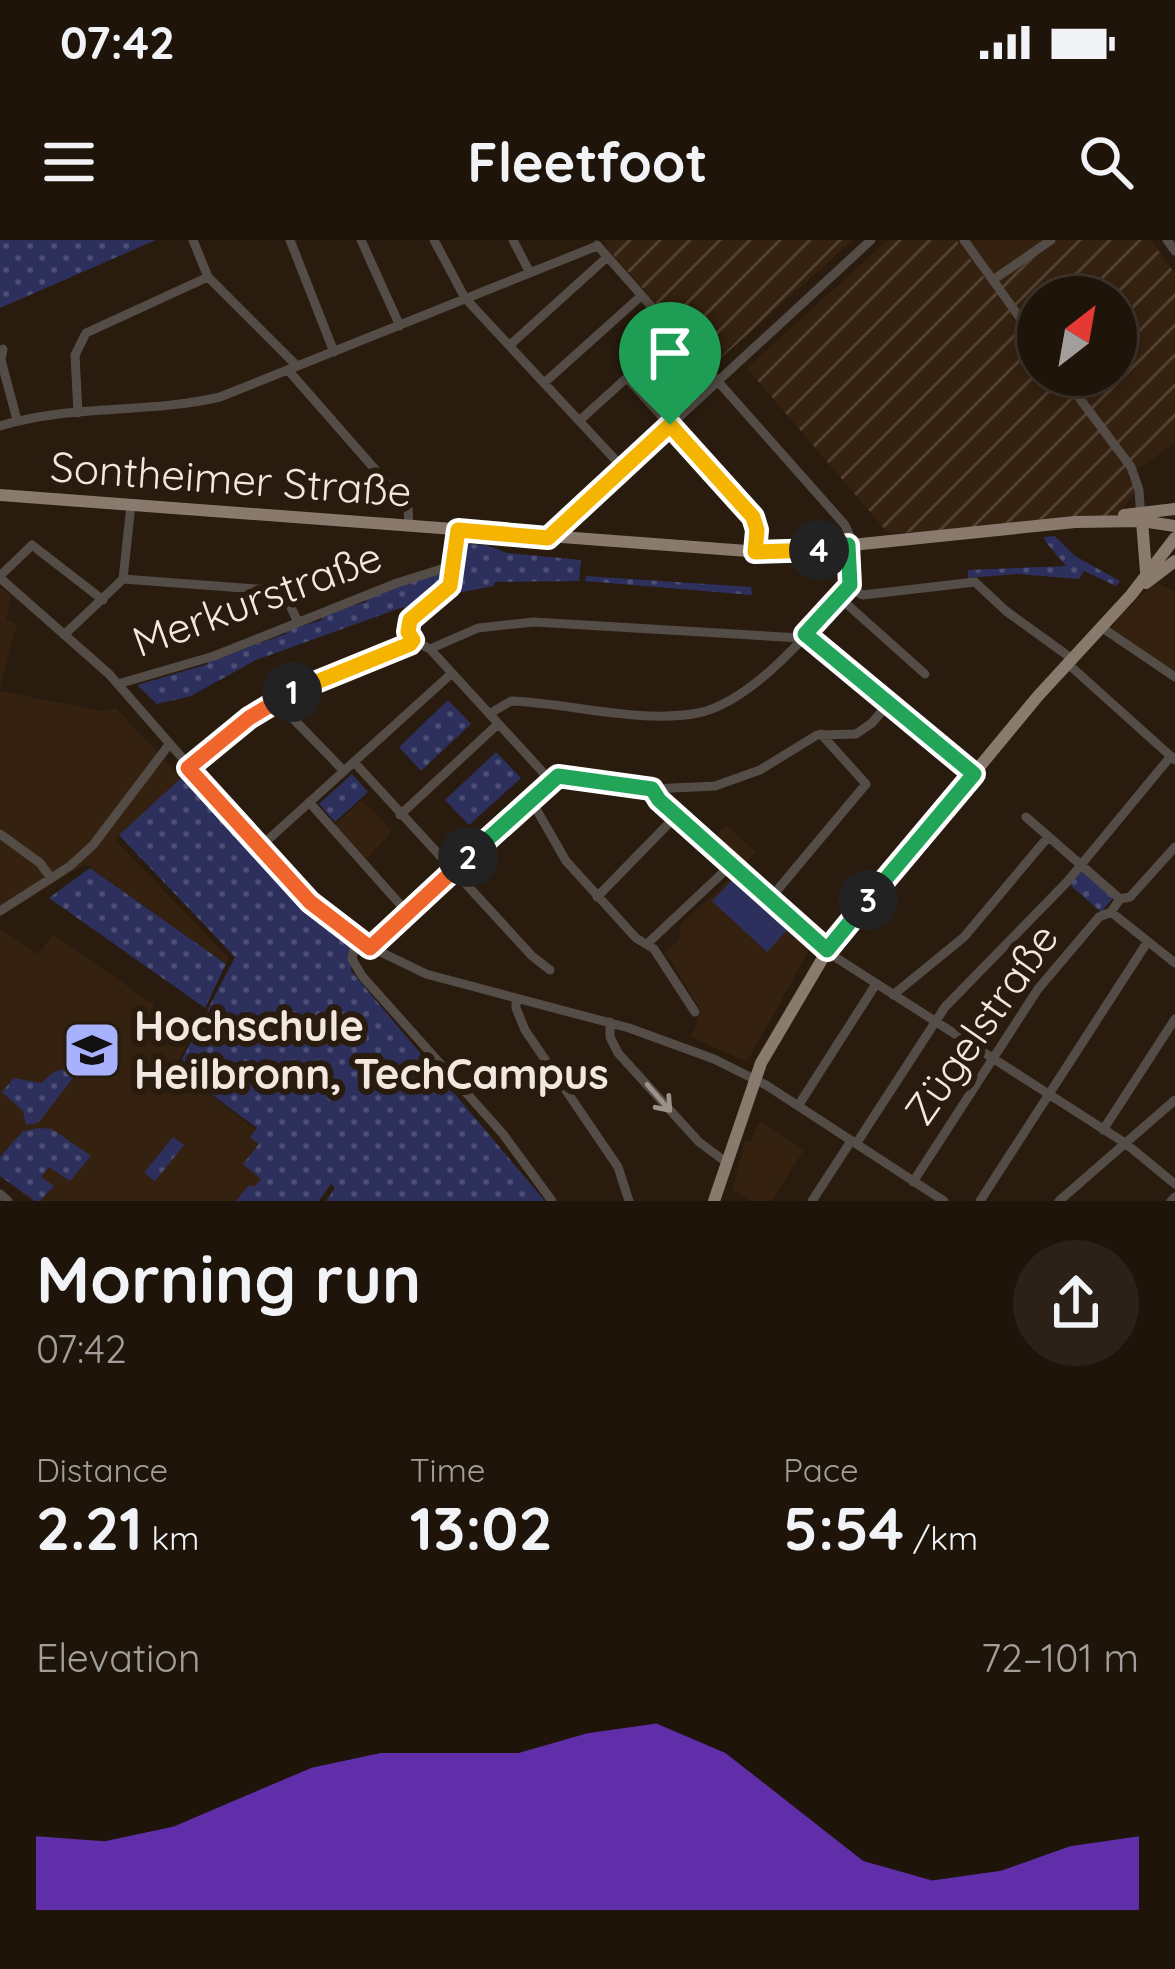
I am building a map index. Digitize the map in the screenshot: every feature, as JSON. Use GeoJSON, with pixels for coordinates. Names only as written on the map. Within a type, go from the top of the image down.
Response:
{"type":"FeatureCollection","features":[{"type":"Feature","properties":{"kind":"main road","name":"Sontheimer Straße"},"geometry":{"type":"LineString","coordinates":[[0,496],[755,552],[1141,517],[1175,526]]}},
{"type":"Feature","properties":{"kind":"main road"},"geometry":{"type":"LineString","coordinates":[[1139,585],[1141,517],[1168,510]]}},
{"type":"Feature","properties":{"kind":"main road"},"geometry":{"type":"LineString","coordinates":[[714,1201],[755,1079],[827,950],[1175,538]]}},
{"type":"Feature","properties":{"kind":"main road"},"geometry":{"type":"LineString","coordinates":[[1139,585],[1175,561]]}},
{"type":"Feature","properties":{"kind":"street"},"geometry":{"type":"LineString","coordinates":[[193,240],[208,277],[293,368],[408,507],[409,526]]}},
{"type":"Feature","properties":{"kind":"street"},"geometry":{"type":"LineString","coordinates":[[290,240],[334,352]]}},
{"type":"Feature","properties":{"kind":"street"},"geometry":{"type":"LineString","coordinates":[[361,240],[400,326]]}},
{"type":"Feature","properties":{"kind":"street"},"geometry":{"type":"LineString","coordinates":[[434,240],[465,298],[623,469]]}},
{"type":"Feature","properties":{"kind":"street"},"geometry":{"type":"LineString","coordinates":[[513,240],[530,273]]}},
{"type":"Feature","properties":{"kind":"street"},"geometry":{"type":"LineString","coordinates":[[548,538],[871,240]]}},
{"type":"Feature","properties":{"kind":"street"},"geometry":{"type":"LineString","coordinates":[[964,240],[1017,314]]}},
{"type":"Feature","properties":{"kind":"street"},"geometry":{"type":"LineString","coordinates":[[993,280],[1051,240]]}},
{"type":"Feature","properties":{"kind":"street"},"geometry":{"type":"LineString","coordinates":[[1167,240],[1175,250]]}},
{"type":"Feature","properties":{"kind":"street"},"geometry":{"type":"LineString","coordinates":[[0,425],[194,403],[236,392],[596,243],[605,259],[845,525],[851,545],[849,588],[760,677],[728,701],[704,711],[646,713],[511,701],[489,714]]}},
{"type":"Feature","properties":{"kind":"street"},"geometry":{"type":"LineString","coordinates":[[510,345],[605,259]]}},
{"type":"Feature","properties":{"kind":"street"},"geometry":{"type":"LineString","coordinates":[[78,413],[75,355],[86,334],[208,277]]}},
{"type":"Feature","properties":{"kind":"street"},"geometry":{"type":"LineString","coordinates":[[544,383],[640,297]]}},
{"type":"Feature","properties":{"kind":"street"},"geometry":{"type":"LineString","coordinates":[[579,421],[674,335]]}},
{"type":"Feature","properties":{"kind":"street"},"geometry":{"type":"LineString","coordinates":[[4,349],[1,360],[17,420]]}},
{"type":"Feature","properties":{"kind":"street"},"geometry":{"type":"LineString","coordinates":[[627,378],[753,517],[755,552]]}},
{"type":"Feature","properties":{"kind":"street"},"geometry":{"type":"LineString","coordinates":[[1078,396],[1131,467],[1141,517]]}},
{"type":"Feature","properties":{"kind":"street"},"geometry":{"type":"LineString","coordinates":[[1139,490],[1168,510]]}},
{"type":"Feature","properties":{"kind":"street"},"geometry":{"type":"LineString","coordinates":[[64,634],[123,579],[130,506]]}},
{"type":"Feature","properties":{"kind":"street"},"geometry":{"type":"LineString","coordinates":[[576,539],[583,506]]}},
{"type":"Feature","properties":{"kind":"street"},"geometry":{"type":"LineString","coordinates":[[458,530],[447,590],[410,620],[408,632],[430,649],[550,780]]}},
{"type":"Feature","properties":{"kind":"street"},"geometry":{"type":"LineString","coordinates":[[103,599],[32,544],[0,577],[118,685],[310,902],[356,940],[426,974],[685,1046],[755,1079],[917,1188],[944,1201]]}},
{"type":"Feature","properties":{"kind":"street","name":"Merkurstraße"},"geometry":{"type":"LineString","coordinates":[[118,685],[214,656],[454,565]]}},
{"type":"Feature","properties":{"kind":"street"},"geometry":{"type":"LineString","coordinates":[[123,579],[284,591],[298,622]]}},
{"type":"Feature","properties":{"kind":"street"},"geometry":{"type":"LineString","coordinates":[[812,1201],[935,1022],[1082,865],[1173,758],[975,582],[863,595],[849,588]]}},
{"type":"Feature","properties":{"kind":"street"},"geometry":{"type":"LineString","coordinates":[[840,598],[925,674]]}},
{"type":"Feature","properties":{"kind":"street"},"geometry":{"type":"LineString","coordinates":[[430,649],[470,631],[534,622],[802,636],[974,774]]}},
{"type":"Feature","properties":{"kind":"street"},"geometry":{"type":"LineString","coordinates":[[1101,627],[1175,677]]}},
{"type":"Feature","properties":{"kind":"street"},"geometry":{"type":"LineString","coordinates":[[188,768],[275,700],[404,648],[413,640]]}},
{"type":"Feature","properties":{"kind":"street"},"geometry":{"type":"LineString","coordinates":[[260,848],[451,674]]}},
{"type":"Feature","properties":{"kind":"street"},"geometry":{"type":"LineString","coordinates":[[275,700],[343,770]]}},
{"type":"Feature","properties":{"kind":"street"},"geometry":{"type":"LineString","coordinates":[[370,948],[558,776],[652,789],[723,784],[776,762],[821,734],[856,734],[888,704]]}},
{"type":"Feature","properties":{"kind":"street"},"geometry":{"type":"LineString","coordinates":[[400,815],[498,724]]}},
{"type":"Feature","properties":{"kind":"street"},"geometry":{"type":"LineString","coordinates":[[770,900],[866,786],[821,734]]}},
{"type":"Feature","properties":{"kind":"street"},"geometry":{"type":"LineString","coordinates":[[0,910],[51,878],[106,832],[169,746]]}},
{"type":"Feature","properties":{"kind":"street"},"geometry":{"type":"LineString","coordinates":[[354,762],[550,970]]}},
{"type":"Feature","properties":{"kind":"street"},"geometry":{"type":"LineString","coordinates":[[652,789],[827,950],[1124,1143],[1175,1184]]}},
{"type":"Feature","properties":{"kind":"street"},"geometry":{"type":"LineString","coordinates":[[531,800],[566,861],[636,938],[648,943],[695,1012]]}},
{"type":"Feature","properties":{"kind":"street"},"geometry":{"type":"LineString","coordinates":[[310,802],[406,911]]}},
{"type":"Feature","properties":{"kind":"street"},"geometry":{"type":"LineString","coordinates":[[597,897],[676,815]]}},
{"type":"Feature","properties":{"kind":"street"},"geometry":{"type":"LineString","coordinates":[[1026,817],[1120,899]]}},
{"type":"Feature","properties":{"kind":"street"},"geometry":{"type":"LineString","coordinates":[[0,834],[40,863],[51,878]]}},
{"type":"Feature","properties":{"kind":"street"},"geometry":{"type":"LineString","coordinates":[[893,995],[964,937],[1048,837]]}},
{"type":"Feature","properties":{"kind":"street","name":"Zügelstraße"},"geometry":{"type":"LineString","coordinates":[[917,1188],[1043,982],[1099,917],[1111,912],[1120,899],[1130,897],[1174,852]]}},
{"type":"Feature","properties":{"kind":"street"},"geometry":{"type":"LineString","coordinates":[[648,943],[731,865]]}},
{"type":"Feature","properties":{"kind":"street"},"geometry":{"type":"LineString","coordinates":[[1111,912],[1170,960],[1175,946]]}},
{"type":"Feature","properties":{"kind":"street"},"geometry":{"type":"LineString","coordinates":[[356,940],[352,959],[369,986],[503,1134],[552,1201]]}},
{"type":"Feature","properties":{"kind":"street"},"geometry":{"type":"LineString","coordinates":[[980,1201],[1146,944]]}},
{"type":"Feature","properties":{"kind":"street"},"geometry":{"type":"LineString","coordinates":[[798,1106],[876,985]]}},
{"type":"Feature","properties":{"kind":"street"},"geometry":{"type":"LineString","coordinates":[[516,998],[531,1040],[618,1167],[629,1201]]}},
{"type":"Feature","properties":{"kind":"street"},"geometry":{"type":"LineString","coordinates":[[1103,1130],[1175,1018]]}},
{"type":"Feature","properties":{"kind":"street"},"geometry":{"type":"LineString","coordinates":[[610,1022],[609,1033],[618,1053],[699,1142],[726,1162]]}},
{"type":"Feature","properties":{"kind":"street"},"geometry":{"type":"LineString","coordinates":[[1059,1201],[1175,1100]]}},
{"type":"Feature","properties":{"kind":"street"},"geometry":{"type":"LineString","coordinates":[[0,1194],[8,1201]]}},
{"type":"Feature","properties":{"kind":"shaded area"},"geometry":{"type":"Polygon","coordinates":[[[0,240],[156,240],[0,308],[0,240]]]}},
{"type":"Feature","properties":{"kind":"shaded area"},"geometry":{"type":"Polygon","coordinates":[[[605,240],[853,240],[712,366],[605,240]]]}},
{"type":"Feature","properties":{"kind":"shaded area"},"geometry":{"type":"Polygon","coordinates":[[[888,240],[956,240],[990,285],[1051,240],[1151,240],[1175,274],[1175,443],[1127,476],[1137,491],[1116,517],[1024,529],[888,533],[747,368],[888,240]]]}},
{"type":"Feature","properties":{"kind":"shaded area"},"geometry":{"type":"Polygon","coordinates":[[[956,240],[1051,240],[990,286],[956,240]]]}},
{"type":"Feature","properties":{"kind":"shaded area"},"geometry":{"type":"Polygon","coordinates":[[[1055,536],[1075,556],[1120,581],[1116,586],[1084,571],[1079,579],[1017,574],[968,578],[968,570],[1066,566],[1045,541],[1044,537],[1055,536]]]}},
{"type":"Feature","properties":{"kind":"shaded area"},"geometry":{"type":"Polygon","coordinates":[[[461,547],[581,560],[579,581],[495,582],[452,594],[461,547]]]}},
{"type":"Feature","properties":{"kind":"shaded area"},"geometry":{"type":"Polygon","coordinates":[[[444,569],[450,572],[440,588],[407,612],[403,607],[256,660],[191,696],[157,704],[137,685],[208,664],[444,569]]]}},
{"type":"Feature","properties":{"kind":"shaded area"},"geometry":{"type":"Polygon","coordinates":[[[586,576],[751,587],[752,595],[585,581],[586,576]]]}},
{"type":"Feature","properties":{"kind":"shaded area"},"geometry":{"type":"Polygon","coordinates":[[[1156,582],[1175,592],[1175,671],[1112,630],[1116,619],[1156,582]]]}},
{"type":"Feature","properties":{"kind":"shaded area"},"geometry":{"type":"Polygon","coordinates":[[[0,587],[11,597],[6,620],[17,624],[0,687],[0,587]]]}},
{"type":"Feature","properties":{"kind":"shaded area"},"geometry":{"type":"Polygon","coordinates":[[[0,691],[103,711],[116,708],[181,778],[115,840],[229,958],[226,964],[85,864],[0,917],[0,691]]]}},
{"type":"Feature","properties":{"kind":"shaded area"},"geometry":{"type":"Polygon","coordinates":[[[448,700],[471,724],[421,771],[399,747],[448,700]]]}},
{"type":"Feature","properties":{"kind":"shaded area"},"geometry":{"type":"Polygon","coordinates":[[[496,752],[521,778],[469,825],[445,800],[496,752]]]}},
{"type":"Feature","properties":{"kind":"shaded area"},"geometry":{"type":"Polygon","coordinates":[[[352,774],[368,792],[335,822],[319,804],[352,774]]]}},
{"type":"Feature","properties":{"kind":"shaded area"},"geometry":{"type":"Polygon","coordinates":[[[181,778],[318,920],[350,946],[351,971],[545,1201],[326,1201],[335,1188],[331,1184],[319,1201],[236,1201],[261,1179],[243,1164],[259,1144],[250,1137],[257,1128],[177,1069],[235,957],[119,835],[181,778]]]}},
{"type":"Feature","properties":{"kind":"shaded area"},"geometry":{"type":"Polygon","coordinates":[[[362,800],[392,831],[366,860],[334,825],[362,800]]]}},
{"type":"Feature","properties":{"kind":"shaded area"},"geometry":{"type":"Polygon","coordinates":[[[726,825],[756,852],[743,867],[712,840],[726,825]]]}},
{"type":"Feature","properties":{"kind":"shaded area"},"geometry":{"type":"Polygon","coordinates":[[[90,868],[226,964],[205,1008],[49,898],[90,868]]]}},
{"type":"Feature","properties":{"kind":"shaded area"},"geometry":{"type":"Polygon","coordinates":[[[1081,870],[1113,898],[1101,912],[1069,884],[1081,870]]]}},
{"type":"Feature","properties":{"kind":"shaded area"},"geometry":{"type":"Polygon","coordinates":[[[733,876],[811,947],[747,1062],[691,1037],[701,1010],[665,952],[679,940],[681,924],[733,876]]]}},
{"type":"Feature","properties":{"kind":"shaded area"},"geometry":{"type":"Polygon","coordinates":[[[735,877],[789,928],[767,952],[712,901],[735,877]]]}},
{"type":"Feature","properties":{"kind":"shaded area","name":"Hochschule Heilbronn, TechCampus"},"geometry":{"type":"Polygon","coordinates":[[[0,928],[38,954],[53,934],[193,1032],[175,1068],[256,1130],[319,1201],[32,1201],[0,1176],[0,928]]]}},
{"type":"Feature","properties":{"kind":"shaded area"},"geometry":{"type":"Polygon","coordinates":[[[70,1068],[76,1074],[38,1123],[26,1125],[23,1111],[2,1092],[14,1078],[41,1083],[54,1072],[70,1068]]]}},
{"type":"Feature","properties":{"kind":"shaded area"},"geometry":{"type":"Polygon","coordinates":[[[760,1121],[804,1150],[771,1201],[750,1201],[733,1190],[745,1140],[750,1142],[760,1121]]]}},
{"type":"Feature","properties":{"kind":"shaded area"},"geometry":{"type":"Polygon","coordinates":[[[52,1129],[91,1156],[70,1181],[49,1167],[41,1177],[54,1186],[35,1201],[0,1176],[0,1157],[23,1131],[52,1129]]]}},
{"type":"Feature","properties":{"kind":"shaded area"},"geometry":{"type":"Polygon","coordinates":[[[173,1137],[184,1145],[155,1181],[144,1173],[173,1137]]]}},
{"type":"Feature","properties":{"kind":"place","name":"Hochschule Heilbronn, TechCampus"},"geometry":{"type":"Point","coordinates":[92,1050]}},
{"type":"Feature","properties":{"kind":"route"},"geometry":{"type":"LineString","coordinates":[[670,425],[753,517],[755,552],[848,545],[849,588],[805,634],[974,774],[827,950],[652,789],[558,776],[370,948],[365,946],[306,899],[188,768],[275,700],[410,644],[410,620],[450,586],[458,530],[548,538],[670,425]]}}]}
